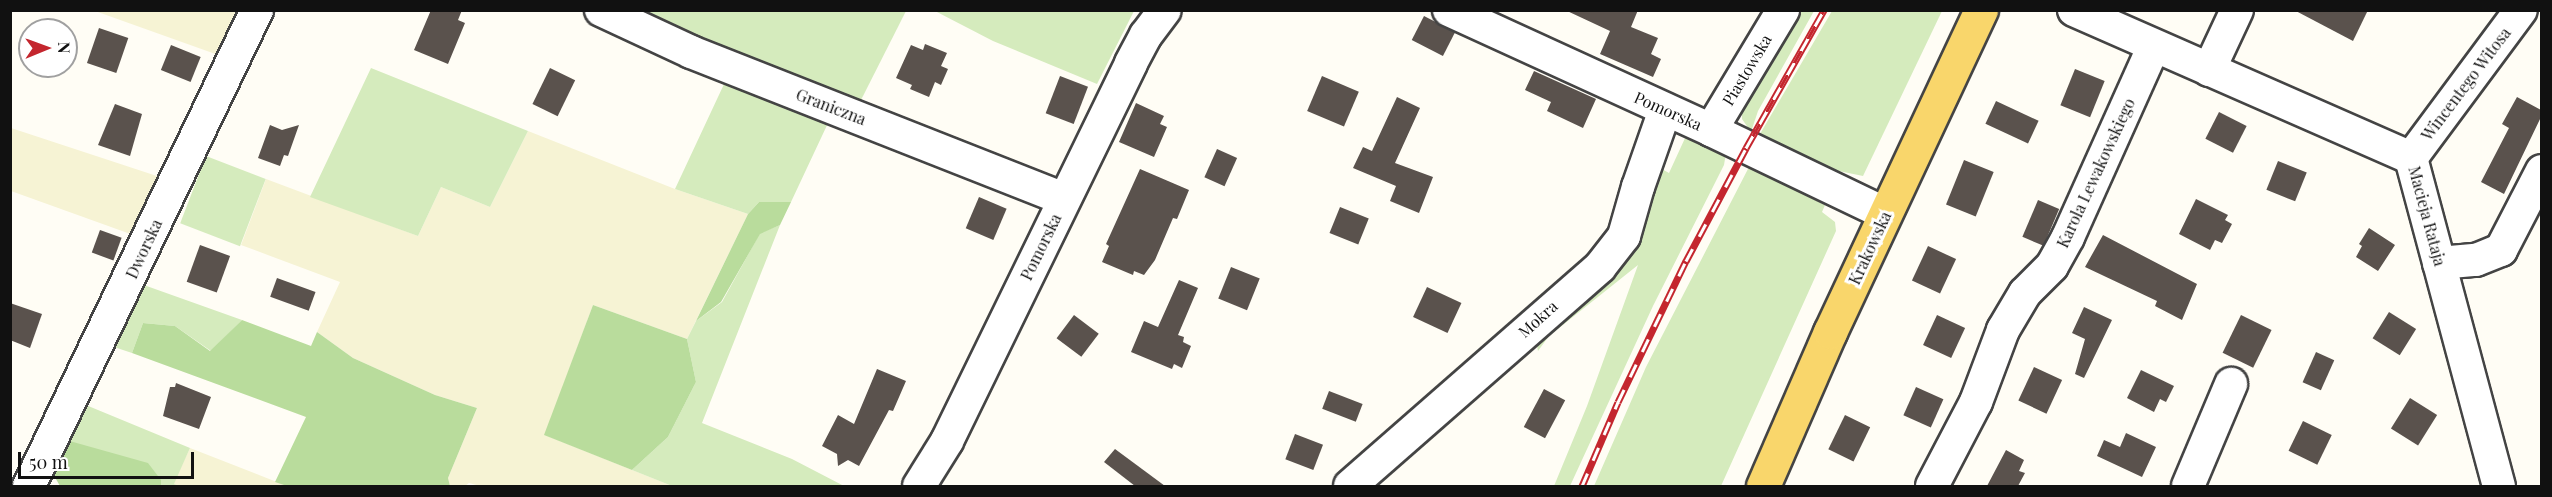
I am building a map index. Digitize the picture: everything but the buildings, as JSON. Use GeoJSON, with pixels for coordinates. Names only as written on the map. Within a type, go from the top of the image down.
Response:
{"type":"FeatureCollection","features":[{"type":"Feature","properties":{"kind":"main road","name":"Krakowska"},"geometry":{"type":"LineString","coordinates":[[1762,486],[1830,332],[1981,10]]}},
{"type":"Feature","properties":{"kind":"street","name":"Dworska"},"geometry":{"type":"LineString","coordinates":[[29,486],[257,10]]}},
{"type":"Feature","properties":{"kind":"street","name":"Graniczna"},"geometry":{"type":"LineString","coordinates":[[600,10],[691,52],[1064,199]]}},
{"type":"Feature","properties":{"kind":"street","name":"Pomorska"},"geometry":{"type":"LineString","coordinates":[[920,486],[947,441],[1146,35],[1165,10]]}},
{"type":"Feature","properties":{"kind":"street","name":"Pomorska"},"geometry":{"type":"LineString","coordinates":[[1449,10],[1711,130],[1886,214]]}},
{"type":"Feature","properties":{"kind":"street","name":"Piastowska"},"geometry":{"type":"LineString","coordinates":[[1711,130],[1783,10]]}},
{"type":"Feature","properties":{"kind":"street","name":"Macieja Rataja"},"geometry":{"type":"LineString","coordinates":[[2074,10],[2411,158],[2499,486]]}},
{"type":"Feature","properties":{"kind":"street"},"geometry":{"type":"LineString","coordinates":[[2209,70],[2236,10]]}},
{"type":"Feature","properties":{"kind":"street","name":"Wincentego Witosa"},"geometry":{"type":"LineString","coordinates":[[2411,158],[2522,10]]}},
{"type":"Feature","properties":{"kind":"street","name":"Karola Lewakowskiego"},"geometry":{"type":"LineString","coordinates":[[1932,486],[1976,402],[2004,330],[2025,293],[2052,266],[2068,237],[2154,46]]}},
{"type":"Feature","properties":{"kind":"street","name":"Mokra"},"geometry":{"type":"LineString","coordinates":[[1350,486],[1600,267],[1624,236],[1638,187],[1665,110]]}},
{"type":"Feature","properties":{"kind":"street"},"geometry":{"type":"LineString","coordinates":[[2439,263],[2476,260],[2501,250],[2541,171]]}},
{"type":"Feature","properties":{"kind":"street"},"geometry":{"type":"LineString","coordinates":[[2188,486],[2231,384]]}},
{"type":"Feature","properties":{"kind":"shaded area"},"geometry":{"type":"Polygon","coordinates":[[[95,11],[243,11],[221,56],[95,11]]]}},
{"type":"Feature","properties":{"kind":"shaded area"},"geometry":{"type":"Polygon","coordinates":[[[11,128],[166,179],[136,236],[11,191],[11,128]]]}},
{"type":"Feature","properties":{"kind":"shaded area"},"geometry":{"type":"Polygon","coordinates":[[[528,131],[675,189],[748,214],[687,339],[593,305],[545,435],[672,486],[480,486],[469,483],[465,486],[450,486],[448,478],[477,408],[435,395],[353,358],[317,332],[340,282],[241,245],[266,179],[418,236],[441,187],[490,207],[528,131]]]}},
{"type":"Feature","properties":{"kind":"shaded area"},"geometry":{"type":"Polygon","coordinates":[[[190,448],[287,486],[179,486],[173,484],[190,448]]]}},
{"type":"Feature","properties":{"kind":"green space"},"geometry":{"type":"Polygon","coordinates":[[[617,11],[906,11],[860,102],[617,11]]]}},
{"type":"Feature","properties":{"kind":"green space"},"geometry":{"type":"Polygon","coordinates":[[[935,11],[1134,11],[1097,84],[993,41],[935,11]]]}},
{"type":"Feature","properties":{"kind":"green space"},"geometry":{"type":"Polygon","coordinates":[[[1796,11],[1814,11],[1758,111],[1751,132],[1742,119],[1742,105],[1796,11]]]}},
{"type":"Feature","properties":{"kind":"green space"},"geometry":{"type":"Polygon","coordinates":[[[1832,11],[1942,11],[1863,176],[1834,170],[1760,134],[1832,11]]]}},
{"type":"Feature","properties":{"kind":"green space"},"geometry":{"type":"Polygon","coordinates":[[[371,68],[528,131],[490,207],[441,187],[418,236],[310,197],[371,68]]]}},
{"type":"Feature","properties":{"kind":"green space"},"geometry":{"type":"Polygon","coordinates":[[[725,82],[829,121],[791,202],[759,202],[748,214],[675,189],[725,82]]]}},
{"type":"Feature","properties":{"kind":"green space"},"geometry":{"type":"Polygon","coordinates":[[[1686,136],[1726,153],[1724,165],[1653,306],[1570,486],[1554,486],[1587,406],[1638,265],[1549,336],[1538,351],[1534,331],[1624,254],[1651,163],[1669,173],[1686,136]]]}},
{"type":"Feature","properties":{"kind":"green space"},"geometry":{"type":"Polygon","coordinates":[[[206,156],[266,179],[240,246],[180,223],[206,156]]]}},
{"type":"Feature","properties":{"kind":"green space"},"geometry":{"type":"Polygon","coordinates":[[[1749,167],[1825,205],[1822,212],[1835,222],[1836,231],[1721,486],[1594,486],[1646,367],[1749,167]]]}},
{"type":"Feature","properties":{"kind":"green space"},"geometry":{"type":"Polygon","coordinates":[[[759,202],[791,202],[780,225],[760,234],[721,302],[696,321],[748,214],[759,202]]]}},
{"type":"Feature","properties":{"kind":"green space"},"geometry":{"type":"Polygon","coordinates":[[[780,225],[702,423],[792,459],[844,486],[672,486],[632,470],[668,437],[696,382],[687,339],[696,321],[722,302],[760,233],[780,225]]]}},
{"type":"Feature","properties":{"kind":"green space"},"geometry":{"type":"Polygon","coordinates":[[[141,284],[242,320],[211,351],[175,326],[143,323],[132,353],[108,345],[141,284]]]}},
{"type":"Feature","properties":{"kind":"green space"},"geometry":{"type":"Polygon","coordinates":[[[593,305],[687,339],[696,382],[668,437],[632,470],[544,435],[593,305]]]}},
{"type":"Feature","properties":{"kind":"green space"},"geometry":{"type":"Polygon","coordinates":[[[242,320],[311,346],[317,332],[353,358],[435,395],[477,408],[448,478],[450,486],[287,486],[275,482],[306,417],[132,353],[143,323],[175,326],[210,351],[242,320]]]}},
{"type":"Feature","properties":{"kind":"green space"},"geometry":{"type":"Polygon","coordinates":[[[81,403],[190,448],[174,484],[179,486],[161,486],[161,480],[66,440],[81,403]]]}},
{"type":"Feature","properties":{"kind":"green space"},"geometry":{"type":"Polygon","coordinates":[[[66,440],[148,463],[161,480],[161,486],[60,486],[49,467],[66,440]]]}},
{"type":"Feature","properties":{"kind":"railway"},"geometry":{"type":"LineString","coordinates":[[1582,486],[1618,402],[1686,261],[1746,148],[1824,10]]}}]}
